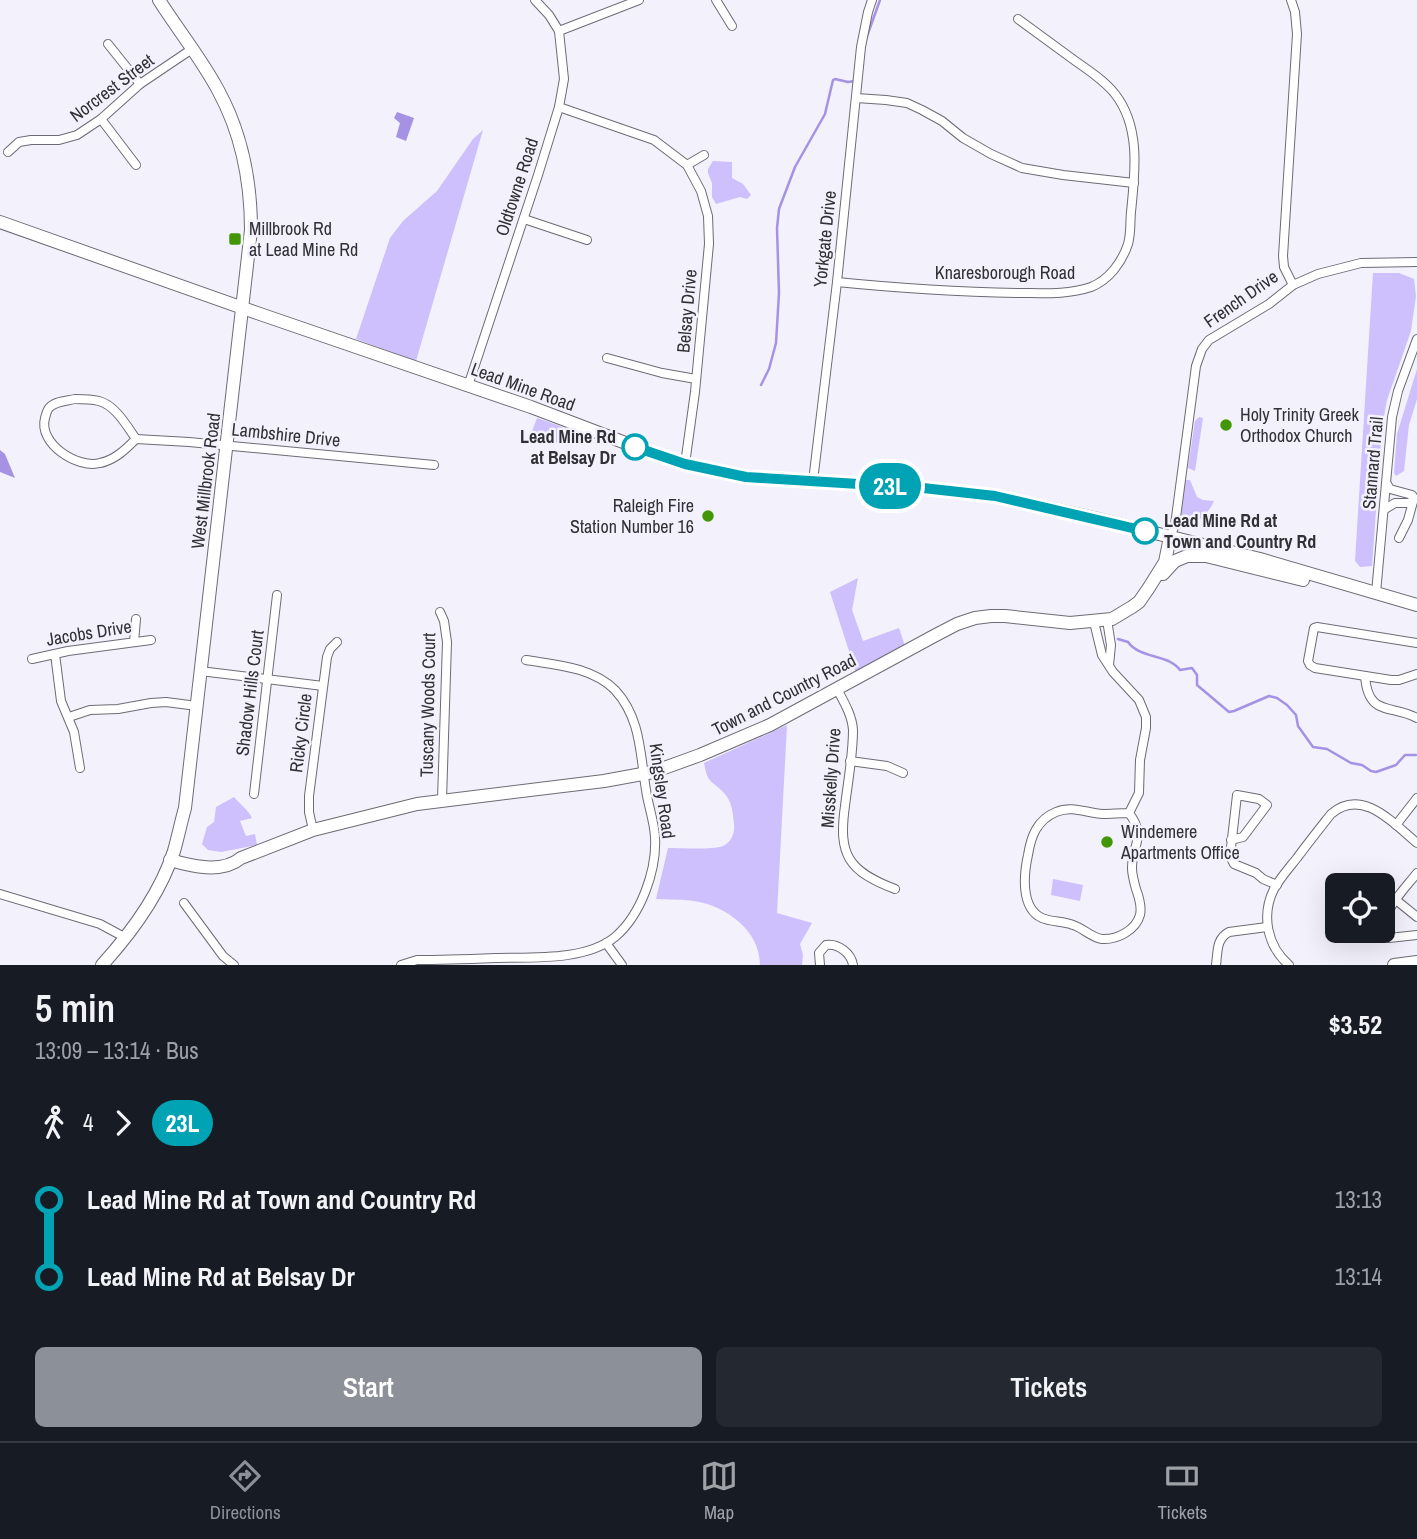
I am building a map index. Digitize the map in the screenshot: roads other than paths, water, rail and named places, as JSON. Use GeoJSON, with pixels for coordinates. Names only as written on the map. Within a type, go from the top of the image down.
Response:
{"type":"FeatureCollection","features":[{"type":"Feature","properties":{"kind":"main road","name":"West Millbrook Road"},"geometry":{"type":"LineString","coordinates":[[102,965],[126,938],[155,893],[172,856],[185,808],[251,230],[246,169],[233,124],[220,93],[159,0]]}},
{"type":"Feature","properties":{"kind":"main road","name":"Lead Mine Road"},"geometry":{"type":"LineString","coordinates":[[0,222],[685,464],[746,477],[923,488],[995,496],[1260,559],[1417,605]]}},
{"type":"Feature","properties":{"kind":"main road"},"geometry":{"type":"LineString","coordinates":[[1101,621],[1121,615],[1139,601],[1164,562],[1170,537]]}},
{"type":"Feature","properties":{"kind":"main road"},"geometry":{"type":"LineString","coordinates":[[1148,589],[1175,561],[1188,556],[1206,556],[1399,600]]}},
{"type":"Feature","properties":{"kind":"main road","name":"Town and Country Road"},"geometry":{"type":"LineString","coordinates":[[172,856],[211,861],[241,858],[313,830],[417,804],[644,775],[770,726],[946,630],[975,618],[995,615],[1070,623],[1101,621]]}},
{"type":"Feature","properties":{"kind":"main road"},"geometry":{"type":"LineString","coordinates":[[1394,965],[1417,962]]}},
{"type":"Feature","properties":{"kind":"street"},"geometry":{"type":"LineString","coordinates":[[535,0],[559,31],[639,0]]}},
{"type":"Feature","properties":{"kind":"street"},"geometry":{"type":"LineString","coordinates":[[716,0],[732,26]]}},
{"type":"Feature","properties":{"kind":"street","name":"Yorkgate Drive"},"geometry":{"type":"LineString","coordinates":[[813,481],[861,47],[872,0]]}},
{"type":"Feature","properties":{"kind":"street","name":"French Drive"},"geometry":{"type":"LineString","coordinates":[[1170,537],[1175,525],[1196,366],[1202,349],[1209,340],[1293,285],[1284,267],[1283,256],[1297,34],[1291,0]]}},
{"type":"Feature","properties":{"kind":"street","name":"Knaresborough Road"},"geometry":{"type":"LineString","coordinates":[[837,282],[898,288],[1059,293],[1095,286],[1109,275],[1119,262],[1129,242],[1135,155],[1124,108],[1114,93],[1096,76],[1018,19]]}},
{"type":"Feature","properties":{"kind":"street","name":"Oldtowne Road"},"geometry":{"type":"LineString","coordinates":[[468,386],[559,107],[564,79],[559,31]]}},
{"type":"Feature","properties":{"kind":"street"},"geometry":{"type":"LineString","coordinates":[[108,44],[140,84]]}},
{"type":"Feature","properties":{"kind":"street","name":"Norcrest Street"},"geometry":{"type":"LineString","coordinates":[[8,152],[19,142],[68,139],[77,135],[101,119],[140,84],[192,49]]}},
{"type":"Feature","properties":{"kind":"street"},"geometry":{"type":"LineString","coordinates":[[856,98],[906,103],[942,121],[962,138],[1022,168],[1134,183]]}},
{"type":"Feature","properties":{"kind":"street","name":"Belsay Drive"},"geometry":{"type":"LineString","coordinates":[[559,107],[654,140],[687,165],[701,191],[708,216],[709,244],[685,464]]}},
{"type":"Feature","properties":{"kind":"street"},"geometry":{"type":"LineString","coordinates":[[101,119],[136,165]]}},
{"type":"Feature","properties":{"kind":"street"},"geometry":{"type":"LineString","coordinates":[[687,165],[704,155]]}},
{"type":"Feature","properties":{"kind":"street"},"geometry":{"type":"LineString","coordinates":[[524,219],[587,240]]}},
{"type":"Feature","properties":{"kind":"street"},"geometry":{"type":"LineString","coordinates":[[1293,285],[1318,274],[1361,263],[1417,262]]}},
{"type":"Feature","properties":{"kind":"street","name":"Stannard Trail"},"geometry":{"type":"LineString","coordinates":[[1376,593],[1392,417],[1398,391],[1417,339]]}},
{"type":"Feature","properties":{"kind":"street"},"geometry":{"type":"LineString","coordinates":[[607,358],[696,379]]}},
{"type":"Feature","properties":{"kind":"street"},"geometry":{"type":"LineString","coordinates":[[75,399],[96,400],[113,410],[136,439],[111,459],[93,464],[68,456],[52,444],[45,434],[46,414],[50,406],[61,402],[75,399]]}},
{"type":"Feature","properties":{"kind":"street","name":"Lambshire Drive"},"geometry":{"type":"LineString","coordinates":[[136,439],[434,465]]}},
{"type":"Feature","properties":{"kind":"street"},"geometry":{"type":"LineString","coordinates":[[1387,484],[1390,489],[1412,495],[1415,499]]}},
{"type":"Feature","properties":{"kind":"street"},"geometry":{"type":"LineString","coordinates":[[1385,509],[1395,503],[1410,503],[1415,499]]}},
{"type":"Feature","properties":{"kind":"street"},"geometry":{"type":"LineString","coordinates":[[1399,538],[1415,499]]}},
{"type":"Feature","properties":{"kind":"street","name":"Shadow Hills Court"},"geometry":{"type":"LineString","coordinates":[[254,794],[277,595]]}},
{"type":"Feature","properties":{"kind":"street","name":"Tuscany Woods Court"},"geometry":{"type":"LineString","coordinates":[[440,612],[447,642],[442,800]]}},
{"type":"Feature","properties":{"kind":"street"},"geometry":{"type":"LineString","coordinates":[[134,642],[136,619]]}},
{"type":"Feature","properties":{"kind":"street"},"geometry":{"type":"LineString","coordinates":[[1101,621],[1111,645],[1108,665]]}},
{"type":"Feature","properties":{"kind":"street"},"geometry":{"type":"LineString","coordinates":[[1101,621],[1102,655],[1112,672],[1139,699],[1146,717],[1139,793],[1129,813]]}},
{"type":"Feature","properties":{"kind":"street"},"geometry":{"type":"LineString","coordinates":[[1417,643],[1317,627],[1314,628],[1309,656],[1310,665],[1315,668],[1399,680],[1417,674]]}},
{"type":"Feature","properties":{"kind":"street","name":"Jacobs Drive"},"geometry":{"type":"LineString","coordinates":[[32,659],[151,640]]}},
{"type":"Feature","properties":{"kind":"street","name":"Ricky Circle"},"geometry":{"type":"LineString","coordinates":[[313,830],[309,796],[323,686],[327,657],[337,642]]}},
{"type":"Feature","properties":{"kind":"street"},"geometry":{"type":"LineString","coordinates":[[55,654],[61,701],[74,732],[80,768]]}},
{"type":"Feature","properties":{"kind":"street","name":"Kingsley Road"},"geometry":{"type":"LineString","coordinates":[[401,965],[417,960],[556,956],[584,952],[615,937],[629,921],[645,894],[653,868],[655,839],[634,719],[625,703],[604,680],[568,667],[526,660]]}},
{"type":"Feature","properties":{"kind":"street"},"geometry":{"type":"LineString","coordinates":[[200,671],[323,686]]}},
{"type":"Feature","properties":{"kind":"street"},"geometry":{"type":"LineString","coordinates":[[1365,676],[1366,688],[1378,705],[1417,718]]}},
{"type":"Feature","properties":{"kind":"street","name":"Misskelly Drive"},"geometry":{"type":"LineString","coordinates":[[837,689],[847,708],[853,729],[842,826],[844,846],[858,868],[872,879],[895,889]]}},
{"type":"Feature","properties":{"kind":"street"},"geometry":{"type":"LineString","coordinates":[[69,717],[90,710],[118,709],[151,703],[197,706]]}},
{"type":"Feature","properties":{"kind":"street"},"geometry":{"type":"LineString","coordinates":[[850,761],[887,766],[903,773]]}},
{"type":"Feature","properties":{"kind":"street"},"geometry":{"type":"LineString","coordinates":[[1231,841],[1243,837],[1267,805],[1255,797],[1237,795],[1231,841],[1230,856],[1234,864],[1277,885]]}},
{"type":"Feature","properties":{"kind":"street"},"geometry":{"type":"LineString","coordinates":[[1396,825],[1417,798]]}},
{"type":"Feature","properties":{"kind":"street"},"geometry":{"type":"LineString","coordinates":[[1289,965],[1273,946],[1267,927],[1268,906],[1277,885],[1336,809],[1354,803],[1362,804],[1377,811],[1417,843]]}},
{"type":"Feature","properties":{"kind":"street"},"geometry":{"type":"LineString","coordinates":[[1073,808],[1104,814],[1129,813],[1138,826],[1139,835],[1132,868],[1140,914],[1129,931],[1102,939],[1072,924],[1036,915],[1026,896],[1025,874],[1031,842],[1039,824],[1054,813],[1073,808]]}},
{"type":"Feature","properties":{"kind":"street"},"geometry":{"type":"LineString","coordinates":[[1417,873],[1396,900],[1384,922],[1384,937],[1417,935]]}},
{"type":"Feature","properties":{"kind":"street"},"geometry":{"type":"LineString","coordinates":[[0,894],[100,923],[126,938]]}},
{"type":"Feature","properties":{"kind":"street"},"geometry":{"type":"LineString","coordinates":[[1396,900],[1417,918]]}},
{"type":"Feature","properties":{"kind":"street"},"geometry":{"type":"LineString","coordinates":[[184,903],[223,956],[234,965]]}},
{"type":"Feature","properties":{"kind":"street"},"geometry":{"type":"LineString","coordinates":[[1216,965],[1219,939],[1223,935],[1267,927]]}},
{"type":"Feature","properties":{"kind":"street"},"geometry":{"type":"LineString","coordinates":[[606,943],[622,965]]}},
{"type":"Feature","properties":{"kind":"street"},"geometry":{"type":"LineString","coordinates":[[820,965],[819,953],[826,945],[832,944],[849,954],[853,965]]}},
{"type":"Feature","properties":{"kind":"waterway"},"geometry":{"type":"LineString","coordinates":[[866,39],[880,0]]}},
{"type":"Feature","properties":{"kind":"waterway"},"geometry":{"type":"LineString","coordinates":[[761,385],[769,369],[776,343],[779,209],[795,167],[825,114],[833,80],[855,81]]}},
{"type":"Feature","properties":{"kind":"waterway"},"geometry":{"type":"LineString","coordinates":[[1118,639],[1128,642],[1140,651],[1169,661],[1180,670],[1192,668],[1197,675],[1197,685],[1229,712],[1269,696],[1277,698],[1296,715],[1298,726],[1313,747],[1327,749],[1371,771],[1376,772],[1396,765],[1405,755],[1416,755]]}},
{"type":"Feature","properties":{"kind":"place","name":"Millbrook Rd at Lead Mine Rd"},"geometry":{"type":"Point","coordinates":[235,239]}},
{"type":"Feature","properties":{"kind":"place","name":"Holy Trinity Greek Orthodox Church"},"geometry":{"type":"Point","coordinates":[1226,425]}},
{"type":"Feature","properties":{"kind":"place","name":"Lead Mine Rd at Belsay Dr"},"geometry":{"type":"Point","coordinates":[635,447]}},
{"type":"Feature","properties":{"kind":"place","name":"Raleigh Fire Station Number 16"},"geometry":{"type":"Point","coordinates":[708,516]}},
{"type":"Feature","properties":{"kind":"place","name":"Lead Mine Rd at Town and Country Rd"},"geometry":{"type":"Point","coordinates":[1145,531]}},
{"type":"Feature","properties":{"kind":"place","name":"Windemere Apartments Office"},"geometry":{"type":"Point","coordinates":[1107,842]}}]}
